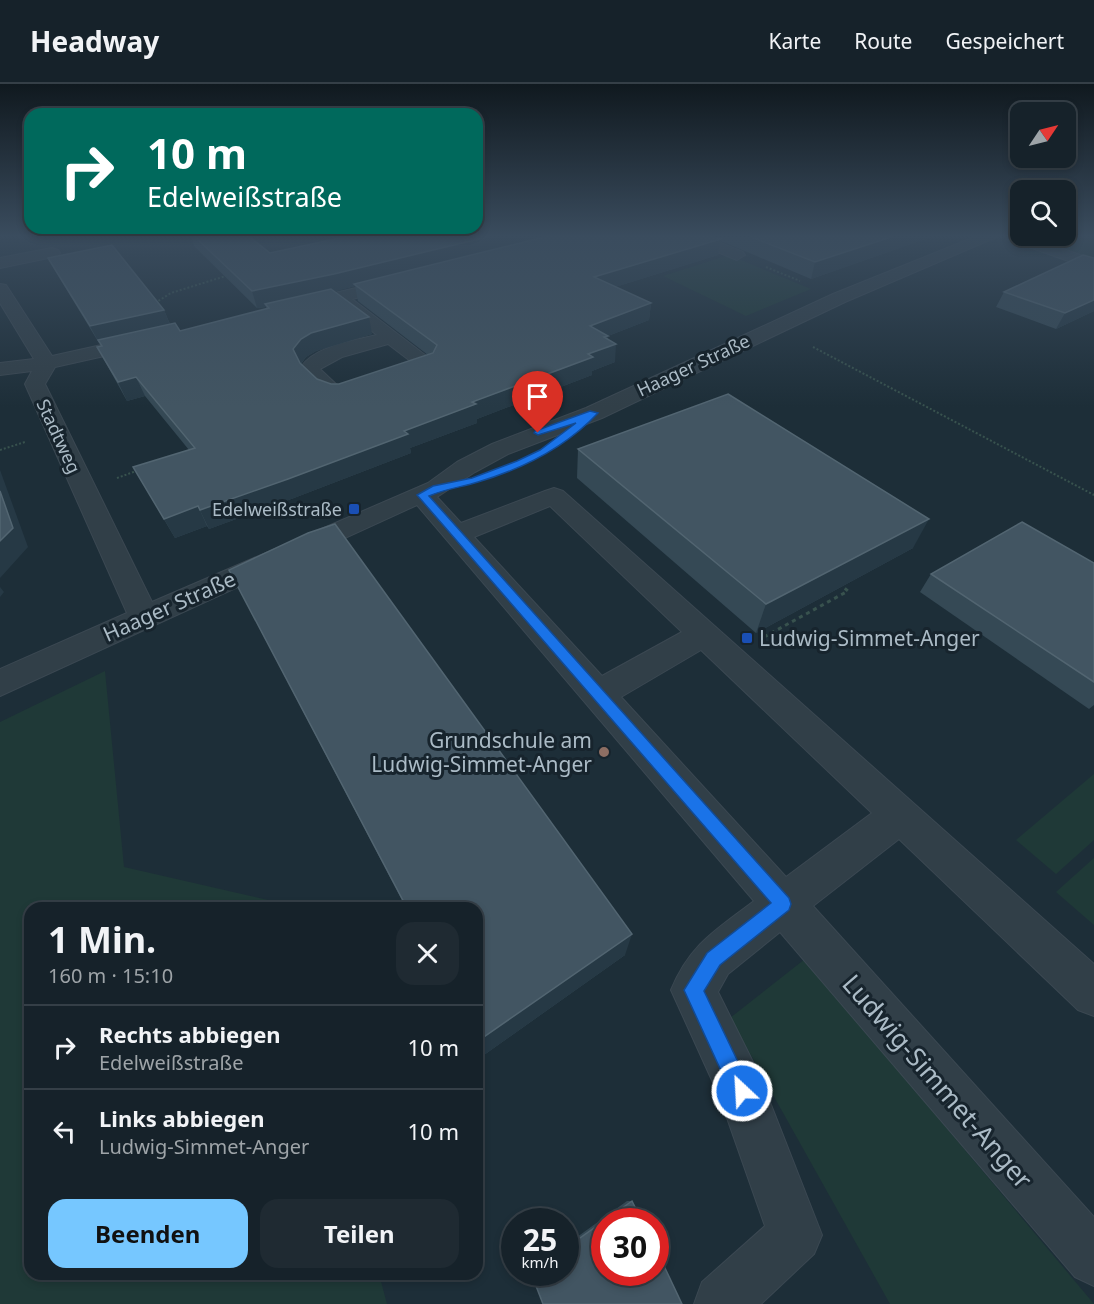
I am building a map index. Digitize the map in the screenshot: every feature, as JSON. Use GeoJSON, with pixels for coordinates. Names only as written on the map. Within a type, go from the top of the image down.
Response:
{"type":"FeatureCollection","features":[{"type":"Feature","properties":{"kind":"street"},"geometry":{"type":"LineString","coordinates":[[2,293],[47,363]]}},
{"type":"Feature","properties":{"kind":"street"},"geometry":{"type":"LineString","coordinates":[[280,311],[360,293]]}},
{"type":"Feature","properties":{"kind":"street","name":"Haager Straße"},"geometry":{"type":"LineString","coordinates":[[0,683],[374,514],[430,492],[520,464],[543,452],[594,413],[852,293]]}},
{"type":"Feature","properties":{"kind":"street"},"geometry":{"type":"LineString","coordinates":[[339,298],[392,337],[428,366],[335,395],[310,368],[312,364],[324,357],[392,337]]}},
{"type":"Feature","properties":{"kind":"street"},"geometry":{"type":"LineString","coordinates":[[0,369],[47,363],[164,337]]}},
{"type":"Feature","properties":{"kind":"street","name":"Stadtweg"},"geometry":{"type":"LineString","coordinates":[[47,363],[35,384],[144,617]]}},
{"type":"Feature","properties":{"kind":"street","name":"Ludwig-Simmet-Anger"},"geometry":{"type":"LineString","coordinates":[[430,492],[458,534],[1094,1258]]}},
{"type":"Feature","properties":{"kind":"street"},"geometry":{"type":"LineString","coordinates":[[458,534],[554,496],[1094,994]]}},
{"type":"Feature","properties":{"kind":"street"},"geometry":{"type":"LineString","coordinates":[[598,694],[704,634]]}},
{"type":"Feature","properties":{"kind":"street"},"geometry":{"type":"LineString","coordinates":[[722,1302],[795,1234],[742,1091],[693,990],[713,959],[900,815]]}},
{"type":"Feature","properties":{"kind":"path"},"geometry":{"type":"LineString","coordinates":[[150,305],[171,293]]}},
{"type":"Feature","properties":{"kind":"path"},"geometry":{"type":"LineString","coordinates":[[827,293],[839,298]]}},
{"type":"Feature","properties":{"kind":"path"},"geometry":{"type":"LineString","coordinates":[[775,327],[1094,495]]}},
{"type":"Feature","properties":{"kind":"path"},"geometry":{"type":"LineString","coordinates":[[84,490],[147,467]]}},
{"type":"Feature","properties":{"kind":"path"},"geometry":{"type":"LineString","coordinates":[[755,642],[848,591],[842,586]]}},
{"type":"Feature","properties":{"kind":"green space"},"geometry":{"type":"Polygon","coordinates":[[[698,293],[802,293],[746,316],[698,293]]]}},
{"type":"Feature","properties":{"kind":"green space"},"geometry":{"type":"Polygon","coordinates":[[[105,671],[124,867],[277,902],[24,902],[24,1280],[381,1280],[387,1304],[0,1304],[0,722],[105,671]]]}},
{"type":"Feature","properties":{"kind":"green space"},"geometry":{"type":"Polygon","coordinates":[[[1094,774],[1094,840],[1056,874],[1016,840],[1094,774]]]}},
{"type":"Feature","properties":{"kind":"green space"},"geometry":{"type":"Polygon","coordinates":[[[1094,858],[1094,925],[1056,892],[1094,858]]]}},
{"type":"Feature","properties":{"kind":"green space"},"geometry":{"type":"Polygon","coordinates":[[[805,959],[1094,1304],[890,1304],[730,1018],[805,959]]]}},
{"type":"Feature","properties":{"kind":"building"},"geometry":{"type":"Polygon","coordinates":[[[70,293],[150,293],[164,310],[90,326],[70,293]]]}},
{"type":"Feature","properties":{"kind":"building"},"geometry":{"type":"Polygon","coordinates":[[[314,293],[336,293],[369,317],[311,333],[301,339],[293,349],[300,363],[317,379],[339,384],[433,353],[437,345],[366,293],[629,293],[651,303],[590,326],[608,336],[604,337],[616,344],[588,354],[593,357],[472,402],[476,404],[404,431],[408,434],[200,510],[198,506],[164,519],[133,467],[195,448],[136,377],[118,382],[97,347],[102,346],[98,340],[175,323],[180,331],[269,308],[265,304],[314,293]]]}},
{"type":"Feature","properties":{"kind":"building"},"geometry":{"type":"Polygon","coordinates":[[[1007,293],[1094,293],[1094,300],[1065,313],[1007,293]]]}},
{"type":"Feature","properties":{"kind":"building"},"geometry":{"type":"Polygon","coordinates":[[[728,394],[929,519],[766,604],[578,449],[728,394]]]}},
{"type":"Feature","properties":{"kind":"building"},"geometry":{"type":"Polygon","coordinates":[[[0,491],[13,528],[0,541],[0,491]]]}},
{"type":"Feature","properties":{"kind":"building"},"geometry":{"type":"Polygon","coordinates":[[[1022,522],[1094,563],[1094,682],[931,574],[1022,522]]]}},
{"type":"Feature","properties":{"kind":"building"},"geometry":{"type":"Polygon","coordinates":[[[335,524],[632,934],[483,1038],[483,902],[404,902],[229,570],[308,533],[335,524]]]}},
{"type":"Feature","properties":{"kind":"building"},"geometry":{"type":"Polygon","coordinates":[[[632,1201],[636,1208],[622,1208],[632,1201]]]}},
{"type":"Feature","properties":{"kind":"building"},"geometry":{"type":"Polygon","coordinates":[[[591,1230],[591,1286],[669,1286],[669,1276],[682,1304],[543,1304],[536,1286],[579,1286],[579,1239],[591,1230]]]}},
{"type":"Feature","properties":{"kind":"place","name":"Edelweißstraße"},"geometry":{"type":"Point","coordinates":[354,509]}},
{"type":"Feature","properties":{"kind":"place","name":"Ludwig-Simmet-Anger"},"geometry":{"type":"Point","coordinates":[747,638]}},
{"type":"Feature","properties":{"kind":"place","name":"Grundschule am Ludwig-Simmet-Anger"},"geometry":{"type":"Point","coordinates":[604,752]}},
{"type":"Feature","properties":{"kind":"route"},"geometry":{"type":"LineString","coordinates":[[538,433],[594,413],[558,442],[520,464],[474,480],[437,488],[423,495],[783,904],[713,959],[693,990],[742,1091]]}}]}
